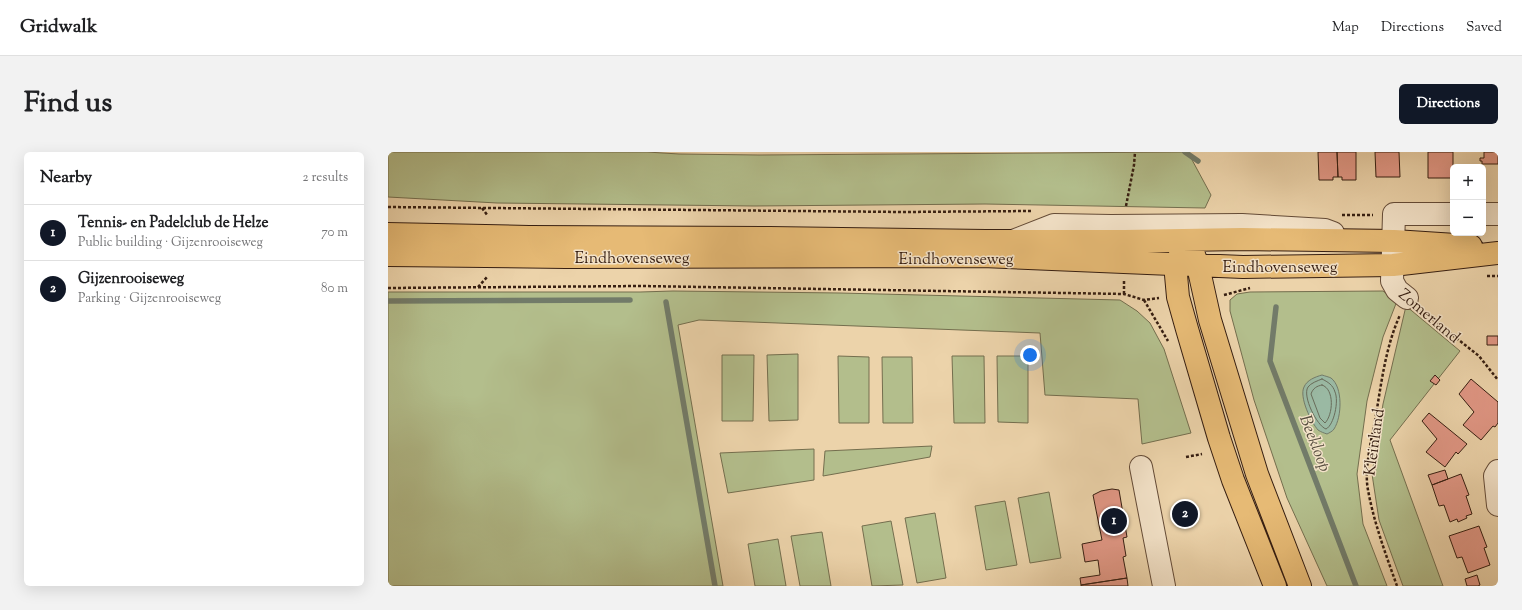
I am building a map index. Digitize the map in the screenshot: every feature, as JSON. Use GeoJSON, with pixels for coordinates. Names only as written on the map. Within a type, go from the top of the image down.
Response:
{"type":"FeatureCollection","features":[{"type":"Feature","properties":{"kind":"main road","name":"Eindhovenseweg"},"geometry":{"type":"LineString","coordinates":[[388,234],[537,238],[770,238],[1011,241],[1124,241],[1189,239],[1357,240],[1498,248]]}},
{"type":"Feature","properties":{"kind":"main road"},"geometry":{"type":"LineString","coordinates":[[1189,239],[1176,264],[1178,297],[1219,438],[1233,480],[1275,586]]}},
{"type":"Feature","properties":{"kind":"main road"},"geometry":{"type":"LineString","coordinates":[[1189,239],[1198,266],[1210,320],[1256,474],[1300,586]]}},
{"type":"Feature","properties":{"kind":"main road","name":"Eindhovenseweg"},"geometry":{"type":"LineString","coordinates":[[388,255],[983,256],[1243,267],[1393,265],[1498,253]]}},
{"type":"Feature","properties":{"kind":"street","name":"Zomerland"},"geometry":{"type":"LineString","coordinates":[[1407,298],[1397,290],[1392,281],[1394,214],[1450,214]]}},
{"type":"Feature","properties":{"kind":"street"},"geometry":{"type":"LineString","coordinates":[[1486,214],[1498,214]]}},
{"type":"Feature","properties":{"kind":"street","name":"Eindhovenseweg"},"geometry":{"type":"LineString","coordinates":[[1011,241],[1054,225],[1257,225],[1325,230],[1357,240]]}},
{"type":"Feature","properties":{"kind":"street","name":"Eindhovenseweg"},"geometry":{"type":"LineString","coordinates":[[388,266],[413,256]]}},
{"type":"Feature","properties":{"kind":"street"},"geometry":{"type":"LineString","coordinates":[[1141,467],[1164,586]]}},
{"type":"Feature","properties":{"kind":"street"},"geometry":{"type":"LineString","coordinates":[[1498,471],[1494,476],[1498,505]]}},
{"type":"Feature","properties":{"kind":"path"},"geometry":{"type":"LineString","coordinates":[[1125,212],[1132,180],[1135,152]]}},
{"type":"Feature","properties":{"kind":"path"},"geometry":{"type":"LineString","coordinates":[[388,207],[902,212],[1033,211]]}},
{"type":"Feature","properties":{"kind":"path","name":"Eindhovenseweg"},"geometry":{"type":"LineString","coordinates":[[388,288],[641,286],[1124,294],[1144,300]]}},
{"type":"Feature","properties":{"kind":"path","name":"Zomerland"},"geometry":{"type":"LineString","coordinates":[[1407,298],[1479,356],[1498,380]]}},
{"type":"Feature","properties":{"kind":"path","name":"Kleinland"},"geometry":{"type":"LineString","coordinates":[[1397,586],[1367,489],[1368,460],[1393,330],[1407,298]]}},
{"type":"Feature","properties":{"kind":"path"},"geometry":{"type":"LineString","coordinates":[[1186,457],[1202,454]]}},
{"type":"Feature","properties":{"kind":"shaded area"},"geometry":{"type":"Polygon","coordinates":[[[388,152],[647,152],[759,155],[1182,152],[1191,158],[1211,195],[1205,208],[985,204],[754,206],[497,203],[388,197],[388,152]]]}},
{"type":"Feature","properties":{"kind":"shaded area"},"geometry":{"type":"Polygon","coordinates":[[[673,291],[840,293],[1120,300],[1137,311],[1150,323],[1164,349],[1191,433],[1142,444],[1138,399],[1045,395],[1040,333],[699,320],[678,325],[723,586],[388,586],[388,292],[673,291]]]}},
{"type":"Feature","properties":{"kind":"shaded area"},"geometry":{"type":"Polygon","coordinates":[[[1383,291],[1397,301],[1383,337],[1367,401],[1357,474],[1363,524],[1387,586],[1327,586],[1287,498],[1254,400],[1230,311],[1230,300],[1237,294],[1250,292],[1383,291]]]}},
{"type":"Feature","properties":{"kind":"shaded area"},"geometry":{"type":"Polygon","coordinates":[[[1406,306],[1460,351],[1390,440],[1443,586],[1403,586],[1379,520],[1372,474],[1383,404],[1406,306]]]}},
{"type":"Feature","properties":{"kind":"shaded area"},"geometry":{"type":"Polygon","coordinates":[[[798,354],[798,420],[769,421],[767,355],[798,354]]]}},
{"type":"Feature","properties":{"kind":"shaded area"},"geometry":{"type":"Polygon","coordinates":[[[722,355],[754,355],[753,421],[722,421],[722,355]]]}},
{"type":"Feature","properties":{"kind":"shaded area"},"geometry":{"type":"Polygon","coordinates":[[[838,356],[869,357],[869,423],[839,423],[838,356]]]}},
{"type":"Feature","properties":{"kind":"shaded area"},"geometry":{"type":"Polygon","coordinates":[[[952,356],[984,356],[985,423],[954,423],[952,356]]]}},
{"type":"Feature","properties":{"kind":"shaded area"},"geometry":{"type":"Polygon","coordinates":[[[997,356],[1028,356],[1028,423],[998,422],[997,356]]]}},
{"type":"Feature","properties":{"kind":"shaded area"},"geometry":{"type":"Polygon","coordinates":[[[882,357],[912,357],[913,423],[883,423],[882,357]]]}},
{"type":"Feature","properties":{"kind":"shaded area"},"geometry":{"type":"Polygon","coordinates":[[[932,446],[930,457],[823,476],[825,451],[932,446]]]}},
{"type":"Feature","properties":{"kind":"shaded area"},"geometry":{"type":"Polygon","coordinates":[[[814,449],[814,480],[728,493],[720,453],[814,449]]]}},
{"type":"Feature","properties":{"kind":"shaded area"},"geometry":{"type":"Polygon","coordinates":[[[1049,492],[1061,558],[1030,563],[1018,498],[1049,492]]]}},
{"type":"Feature","properties":{"kind":"shaded area"},"geometry":{"type":"Polygon","coordinates":[[[1005,501],[1017,565],[986,570],[975,506],[1005,501]]]}},
{"type":"Feature","properties":{"kind":"shaded area"},"geometry":{"type":"Polygon","coordinates":[[[935,513],[946,578],[917,583],[905,518],[935,513]]]}},
{"type":"Feature","properties":{"kind":"shaded area"},"geometry":{"type":"Polygon","coordinates":[[[891,521],[903,585],[872,586],[862,526],[891,521]]]}},
{"type":"Feature","properties":{"kind":"shaded area"},"geometry":{"type":"Polygon","coordinates":[[[822,532],[831,586],[800,586],[791,536],[822,532]]]}},
{"type":"Feature","properties":{"kind":"shaded area"},"geometry":{"type":"Polygon","coordinates":[[[778,539],[786,586],[755,586],[748,544],[778,539]]]}},
{"type":"Feature","properties":{"kind":"water"},"geometry":{"type":"Polygon","coordinates":[[[1322,375],[1331,378],[1335,382],[1338,388],[1340,402],[1337,424],[1331,432],[1327,434],[1318,430],[1315,426],[1306,409],[1303,397],[1304,387],[1307,382],[1322,375]]]}},
{"type":"Feature","properties":{"kind":"building"},"geometry":{"type":"Polygon","coordinates":[[[1318,152],[1337,152],[1338,177],[1333,177],[1333,180],[1319,180],[1318,152]]]}},
{"type":"Feature","properties":{"kind":"building"},"geometry":{"type":"Polygon","coordinates":[[[1337,152],[1356,152],[1356,180],[1342,180],[1342,177],[1338,177],[1337,152]]]}},
{"type":"Feature","properties":{"kind":"building"},"geometry":{"type":"Polygon","coordinates":[[[1375,152],[1399,152],[1400,177],[1376,177],[1375,152]]]}},
{"type":"Feature","properties":{"kind":"building"},"geometry":{"type":"Polygon","coordinates":[[[1428,152],[1453,152],[1453,164],[1450,164],[1450,178],[1428,178],[1428,152]]]}},
{"type":"Feature","properties":{"kind":"building"},"geometry":{"type":"Polygon","coordinates":[[[1484,152],[1498,152],[1498,164],[1482,164],[1480,158],[1484,158],[1484,152]]]}},
{"type":"Feature","properties":{"kind":"building"},"geometry":{"type":"Polygon","coordinates":[[[1487,336],[1498,336],[1498,345],[1487,345],[1487,336]]]}},
{"type":"Feature","properties":{"kind":"building"},"geometry":{"type":"Polygon","coordinates":[[[1435,375],[1440,380],[1436,385],[1430,381],[1435,375]]]}},
{"type":"Feature","properties":{"kind":"building"},"geometry":{"type":"Polygon","coordinates":[[[1471,379],[1498,402],[1498,423],[1495,427],[1493,426],[1481,440],[1463,425],[1474,412],[1459,394],[1471,379]]]}},
{"type":"Feature","properties":{"kind":"building"},"geometry":{"type":"Polygon","coordinates":[[[1429,413],[1467,444],[1458,454],[1456,452],[1445,467],[1426,452],[1437,439],[1422,421],[1429,413]]]}},
{"type":"Feature","properties":{"kind":"building"},"geometry":{"type":"Polygon","coordinates":[[[1445,470],[1448,479],[1432,485],[1428,475],[1445,470]]]}},
{"type":"Feature","properties":{"kind":"building"},"geometry":{"type":"Polygon","coordinates":[[[1461,474],[1469,495],[1466,496],[1472,514],[1466,516],[1467,518],[1458,522],[1457,519],[1450,522],[1444,505],[1439,506],[1432,485],[1461,474]]]}},
{"type":"Feature","properties":{"kind":"building"},"geometry":{"type":"Polygon","coordinates":[[[1112,489],[1119,490],[1127,537],[1123,538],[1126,556],[1123,557],[1127,578],[1081,585],[1080,578],[1100,575],[1098,560],[1085,562],[1082,544],[1102,540],[1093,495],[1101,491],[1112,489]]]}},
{"type":"Feature","properties":{"kind":"building"},"geometry":{"type":"Polygon","coordinates":[[[1479,526],[1487,547],[1484,548],[1490,565],[1468,573],[1462,557],[1457,558],[1449,536],[1479,526]]]}},
{"type":"Feature","properties":{"kind":"building"},"geometry":{"type":"Polygon","coordinates":[[[1477,575],[1480,585],[1467,586],[1465,579],[1477,575]]]}},
{"type":"Feature","properties":{"kind":"building"},"geometry":{"type":"Polygon","coordinates":[[[1127,578],[1128,586],[1081,586],[1081,585],[1127,578]]]}},
{"type":"Feature","properties":{"kind":"waterway","name":"Beekloop"},"geometry":{"type":"LineString","coordinates":[[1185,152],[1198,161]]}},
{"type":"Feature","properties":{"kind":"waterway"},"geometry":{"type":"LineString","coordinates":[[388,301],[630,300]]}},
{"type":"Feature","properties":{"kind":"waterway"},"geometry":{"type":"LineString","coordinates":[[666,302],[715,586]]}},
{"type":"Feature","properties":{"kind":"waterway","name":"Beekloop"},"geometry":{"type":"LineString","coordinates":[[1276,307],[1270,361],[1356,586]]}},
{"type":"Feature","properties":{"kind":"place","name":"Gijzenrooiseweg"},"geometry":{"type":"Point","coordinates":[1185,514]}},
{"type":"Feature","properties":{"kind":"place","name":"Tennis- en Padelclub de Helze"},"geometry":{"type":"Point","coordinates":[1114,521]}}]}
